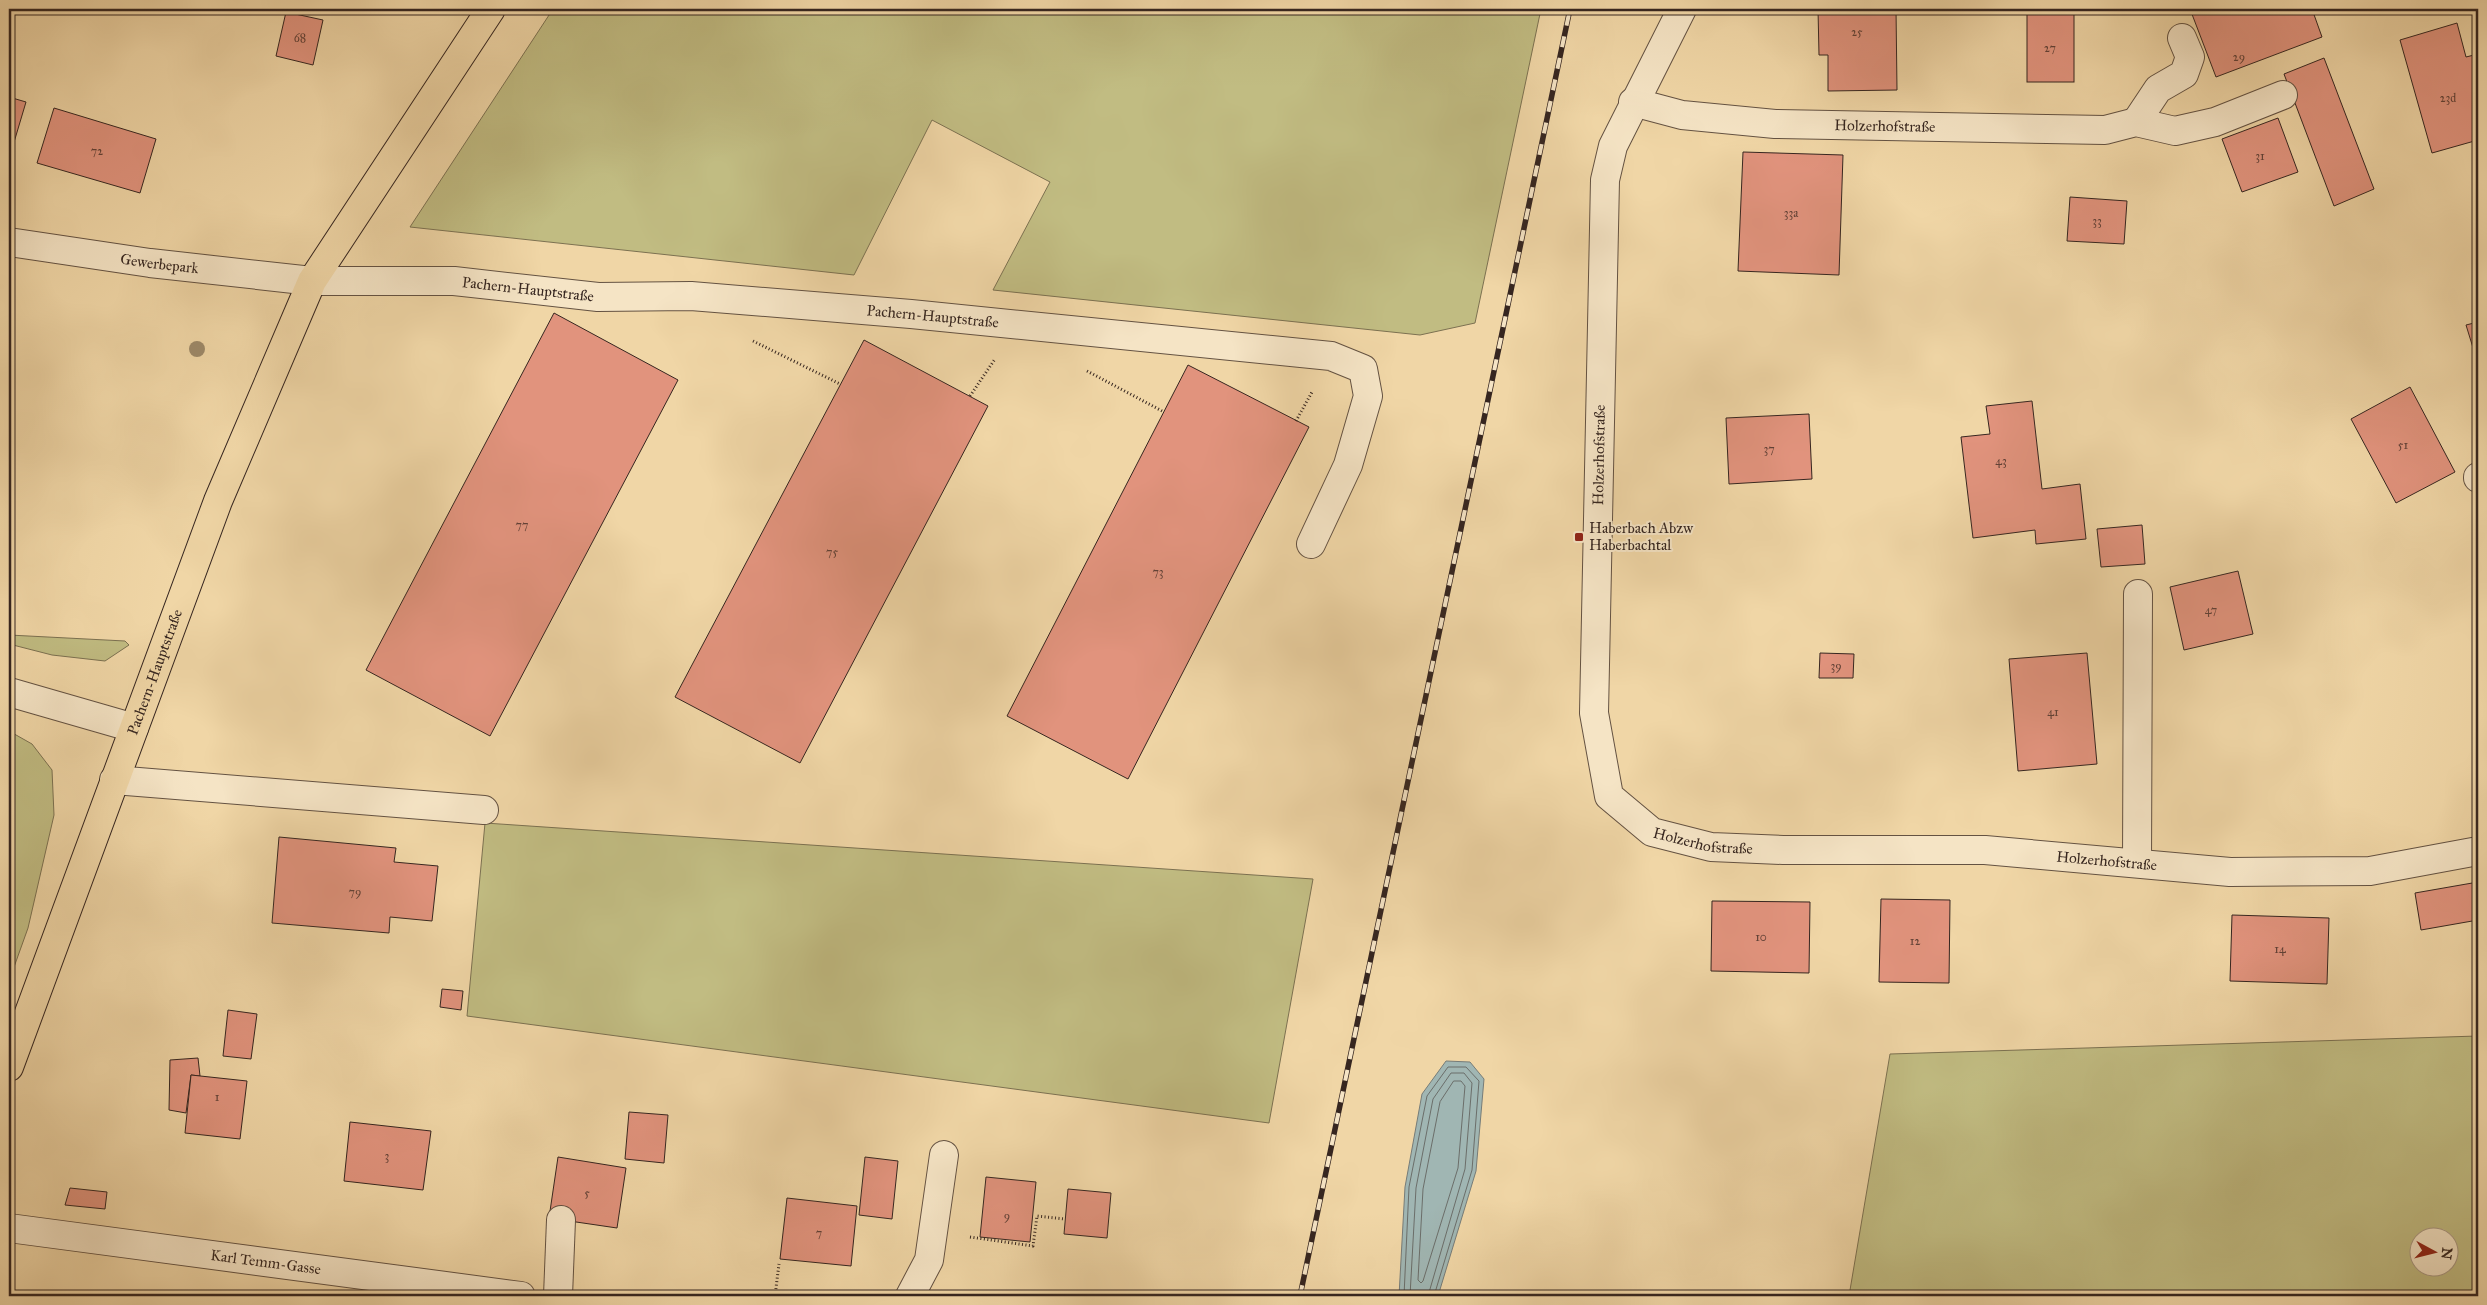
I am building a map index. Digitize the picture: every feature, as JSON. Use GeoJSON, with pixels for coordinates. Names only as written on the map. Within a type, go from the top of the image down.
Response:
{"type":"FeatureCollection","features":[{"type":"Feature","properties":{"kind":"main road","name":"Pachern-Hauptstraße"},"geometry":{"type":"LineString","coordinates":[[9,1067],[218,501],[312,281],[491,9]]}},
{"type":"Feature","properties":{"kind":"street","name":"Holzerhofstraße"},"geometry":{"type":"LineString","coordinates":[[1682,9],[1613,146],[1605,180],[1594,712],[1609,796],[1652,832],[1711,847],[1783,850],[1985,850],[2230,872],[2370,871],[2478,851]]}},
{"type":"Feature","properties":{"kind":"street"},"geometry":{"type":"LineString","coordinates":[[2182,38],[2190,57],[2184,74],[2158,89],[2136,122],[2175,130],[2216,122],[2283,95]]}},
{"type":"Feature","properties":{"kind":"street","name":"Holzerhofstraße"},"geometry":{"type":"LineString","coordinates":[[1634,102],[1682,115],[1775,124],[2105,130],[2136,122]]}},
{"type":"Feature","properties":{"kind":"street","name":"Gewerbepark"},"geometry":{"type":"LineString","coordinates":[[9,242],[150,263],[312,281]]}},
{"type":"Feature","properties":{"kind":"street","name":"Pachern-Hauptstraße"},"geometry":{"type":"LineString","coordinates":[[312,281],[454,281],[598,297],[691,296],[911,314],[1331,356],[1363,369],[1368,396],[1348,465],[1311,544]]}},
{"type":"Feature","properties":{"kind":"street"},"geometry":{"type":"LineString","coordinates":[[2137,863],[2138,594]]}},
{"type":"Feature","properties":{"kind":"street"},"geometry":{"type":"LineString","coordinates":[[9,692],[134,728]]}},
{"type":"Feature","properties":{"kind":"street"},"geometry":{"type":"LineString","coordinates":[[114,780],[484,810]]}},
{"type":"Feature","properties":{"kind":"street"},"geometry":{"type":"LineString","coordinates":[[910,1296],[928,1260],[944,1155]]}},
{"type":"Feature","properties":{"kind":"street"},"geometry":{"type":"LineString","coordinates":[[558,1296],[561,1220]]}},
{"type":"Feature","properties":{"kind":"street","name":"Karl Temm-Gasse"},"geometry":{"type":"LineString","coordinates":[[9,1228],[522,1296]]}},
{"type":"Feature","properties":{"kind":"path"},"geometry":{"type":"LineString","coordinates":[[1056,330],[1068,361],[1164,412]]}},
{"type":"Feature","properties":{"kind":"path"},"geometry":{"type":"LineString","coordinates":[[752,340],[840,384]]}},
{"type":"Feature","properties":{"kind":"path"},"geometry":{"type":"LineString","coordinates":[[928,1260],[945,1233],[1033,1246],[1037,1216],[1065,1219]]}},
{"type":"Feature","properties":{"kind":"path"},"geometry":{"type":"LineString","coordinates":[[775,1296],[779,1264]]}},
{"type":"Feature","properties":{"kind":"shaded area"},"geometry":{"type":"Polygon","coordinates":[[[553,9],[1541,9],[1475,323],[1420,335],[993,290],[1050,182],[932,120],[854,275],[410,227],[553,9]]]}},
{"type":"Feature","properties":{"kind":"shaded area"},"geometry":{"type":"Polygon","coordinates":[[[9,635],[125,641],[129,645],[105,661],[52,655],[9,644],[9,635]]]}},
{"type":"Feature","properties":{"kind":"shaded area"},"geometry":{"type":"Polygon","coordinates":[[[9,731],[32,744],[52,770],[54,815],[28,928],[9,981],[9,731]]]}},
{"type":"Feature","properties":{"kind":"shaded area"},"geometry":{"type":"Polygon","coordinates":[[[485,823],[1313,879],[1269,1123],[467,1016],[485,823]]]}},
{"type":"Feature","properties":{"kind":"shaded area"},"geometry":{"type":"Polygon","coordinates":[[[2478,1036],[2478,1296],[1849,1296],[1890,1054],[2478,1036]]]}},
{"type":"Feature","properties":{"kind":"water"},"geometry":{"type":"Polygon","coordinates":[[[1446,1061],[1470,1062],[1484,1079],[1476,1171],[1438,1296],[1399,1296],[1405,1187],[1422,1094],[1446,1061]]]}},
{"type":"Feature","properties":{"kind":"building"},"geometry":{"type":"Polygon","coordinates":[[[1818,9],[1896,9],[1897,90],[1828,91],[1828,55],[1819,55],[1818,9]]]}},
{"type":"Feature","properties":{"kind":"building"},"geometry":{"type":"Polygon","coordinates":[[[2190,9],[2312,9],[2322,37],[2216,77],[2190,9]]]}},
{"type":"Feature","properties":{"kind":"building"},"geometry":{"type":"Polygon","coordinates":[[[286,12],[323,20],[313,65],[276,56],[286,12]]]}},
{"type":"Feature","properties":{"kind":"building"},"geometry":{"type":"Polygon","coordinates":[[[2027,13],[2074,13],[2074,82],[2027,82],[2027,13]]]}},
{"type":"Feature","properties":{"kind":"building"},"geometry":{"type":"Polygon","coordinates":[[[2457,23],[2466,57],[2478,54],[2478,140],[2432,153],[2400,40],[2457,23]]]}},
{"type":"Feature","properties":{"kind":"building"},"geometry":{"type":"Polygon","coordinates":[[[2324,58],[2374,189],[2334,206],[2284,74],[2324,58]]]}},
{"type":"Feature","properties":{"kind":"building"},"geometry":{"type":"Polygon","coordinates":[[[9,97],[26,102],[9,159],[9,97]]]}},
{"type":"Feature","properties":{"kind":"building"},"geometry":{"type":"Polygon","coordinates":[[[54,108],[156,139],[140,193],[37,163],[54,108]]]}},
{"type":"Feature","properties":{"kind":"building"},"geometry":{"type":"Polygon","coordinates":[[[2278,118],[2298,172],[2242,192],[2222,139],[2278,118]]]}},
{"type":"Feature","properties":{"kind":"building"},"geometry":{"type":"Polygon","coordinates":[[[1743,152],[1843,155],[1839,275],[1738,271],[1743,152]]]}},
{"type":"Feature","properties":{"kind":"building"},"geometry":{"type":"Polygon","coordinates":[[[2070,197],[2127,201],[2124,244],[2067,241],[2070,197]]]}},
{"type":"Feature","properties":{"kind":"building"},"geometry":{"type":"Polygon","coordinates":[[[554,313],[678,380],[490,736],[366,670],[554,313]]]}},
{"type":"Feature","properties":{"kind":"building"},"geometry":{"type":"Polygon","coordinates":[[[2478,322],[2478,364],[2466,325],[2478,322]]]}},
{"type":"Feature","properties":{"kind":"building"},"geometry":{"type":"Polygon","coordinates":[[[864,340],[988,406],[800,763],[675,697],[864,340]]]}},
{"type":"Feature","properties":{"kind":"building"},"geometry":{"type":"Polygon","coordinates":[[[1188,365],[1309,427],[1128,779],[1007,716],[1188,365]]]}},
{"type":"Feature","properties":{"kind":"building"},"geometry":{"type":"Polygon","coordinates":[[[2410,387],[2455,472],[2396,503],[2351,419],[2410,387]]]}},
{"type":"Feature","properties":{"kind":"building"},"geometry":{"type":"Polygon","coordinates":[[[2032,401],[2042,489],[2080,484],[2086,539],[2036,544],[2035,530],[1973,538],[1961,437],[1990,434],[1986,406],[2032,401]]]}},
{"type":"Feature","properties":{"kind":"building"},"geometry":{"type":"Polygon","coordinates":[[[1809,414],[1812,479],[1729,484],[1726,418],[1809,414]]]}},
{"type":"Feature","properties":{"kind":"building"},"geometry":{"type":"Polygon","coordinates":[[[2142,525],[2145,564],[2101,567],[2097,529],[2142,525]]]}},
{"type":"Feature","properties":{"kind":"building"},"geometry":{"type":"Polygon","coordinates":[[[2238,571],[2253,634],[2184,650],[2170,587],[2238,571]]]}},
{"type":"Feature","properties":{"kind":"building"},"geometry":{"type":"Polygon","coordinates":[[[1820,653],[1854,654],[1853,678],[1819,678],[1820,653]]]}},
{"type":"Feature","properties":{"kind":"building"},"geometry":{"type":"Polygon","coordinates":[[[2087,653],[2097,764],[2018,771],[2009,659],[2087,653]]]}},
{"type":"Feature","properties":{"kind":"building"},"geometry":{"type":"Polygon","coordinates":[[[279,837],[396,848],[394,862],[438,866],[432,921],[390,917],[389,933],[272,923],[279,837]]]}},
{"type":"Feature","properties":{"kind":"building"},"geometry":{"type":"Polygon","coordinates":[[[2478,882],[2478,920],[2421,930],[2415,893],[2478,882]]]}},
{"type":"Feature","properties":{"kind":"building"},"geometry":{"type":"Polygon","coordinates":[[[1881,899],[1950,900],[1949,983],[1879,982],[1881,899]]]}},
{"type":"Feature","properties":{"kind":"building"},"geometry":{"type":"Polygon","coordinates":[[[1712,901],[1810,902],[1809,973],[1711,971],[1712,901]]]}},
{"type":"Feature","properties":{"kind":"building"},"geometry":{"type":"Polygon","coordinates":[[[2232,915],[2329,918],[2327,984],[2230,981],[2232,915]]]}},
{"type":"Feature","properties":{"kind":"building"},"geometry":{"type":"Polygon","coordinates":[[[442,989],[463,991],[461,1010],[440,1007],[442,989]]]}},
{"type":"Feature","properties":{"kind":"building"},"geometry":{"type":"Polygon","coordinates":[[[228,1010],[257,1014],[251,1059],[223,1056],[228,1010]]]}},
{"type":"Feature","properties":{"kind":"building"},"geometry":{"type":"Polygon","coordinates":[[[198,1058],[200,1076],[191,1075],[186,1113],[169,1110],[170,1060],[198,1058]]]}},
{"type":"Feature","properties":{"kind":"building"},"geometry":{"type":"Polygon","coordinates":[[[191,1075],[247,1081],[240,1139],[185,1133],[191,1075]]]}},
{"type":"Feature","properties":{"kind":"building"},"geometry":{"type":"Polygon","coordinates":[[[629,1112],[668,1115],[664,1163],[625,1159],[629,1112]]]}},
{"type":"Feature","properties":{"kind":"building"},"geometry":{"type":"Polygon","coordinates":[[[350,1122],[431,1131],[423,1190],[344,1181],[350,1122]]]}},
{"type":"Feature","properties":{"kind":"building"},"geometry":{"type":"Polygon","coordinates":[[[558,1157],[626,1168],[617,1228],[549,1218],[558,1157]]]}},
{"type":"Feature","properties":{"kind":"building"},"geometry":{"type":"Polygon","coordinates":[[[865,1157],[898,1161],[892,1219],[859,1215],[865,1157]]]}},
{"type":"Feature","properties":{"kind":"building"},"geometry":{"type":"Polygon","coordinates":[[[986,1177],[1036,1182],[1030,1242],[980,1237],[986,1177]]]}},
{"type":"Feature","properties":{"kind":"building"},"geometry":{"type":"Polygon","coordinates":[[[70,1188],[107,1192],[105,1209],[65,1205],[70,1188]]]}},
{"type":"Feature","properties":{"kind":"building"},"geometry":{"type":"Polygon","coordinates":[[[1068,1189],[1111,1193],[1107,1238],[1064,1234],[1068,1189]]]}},
{"type":"Feature","properties":{"kind":"building"},"geometry":{"type":"Polygon","coordinates":[[[787,1198],[857,1206],[851,1266],[780,1259],[787,1198]]]}},
{"type":"Feature","properties":{"kind":"railway"},"geometry":{"type":"LineString","coordinates":[[1300,1296],[1570,9]]}},
{"type":"Feature","properties":{"kind":"place","name":"Haberbach Abzw Haberbachtal"},"geometry":{"type":"Point","coordinates":[1579,537]}}]}
